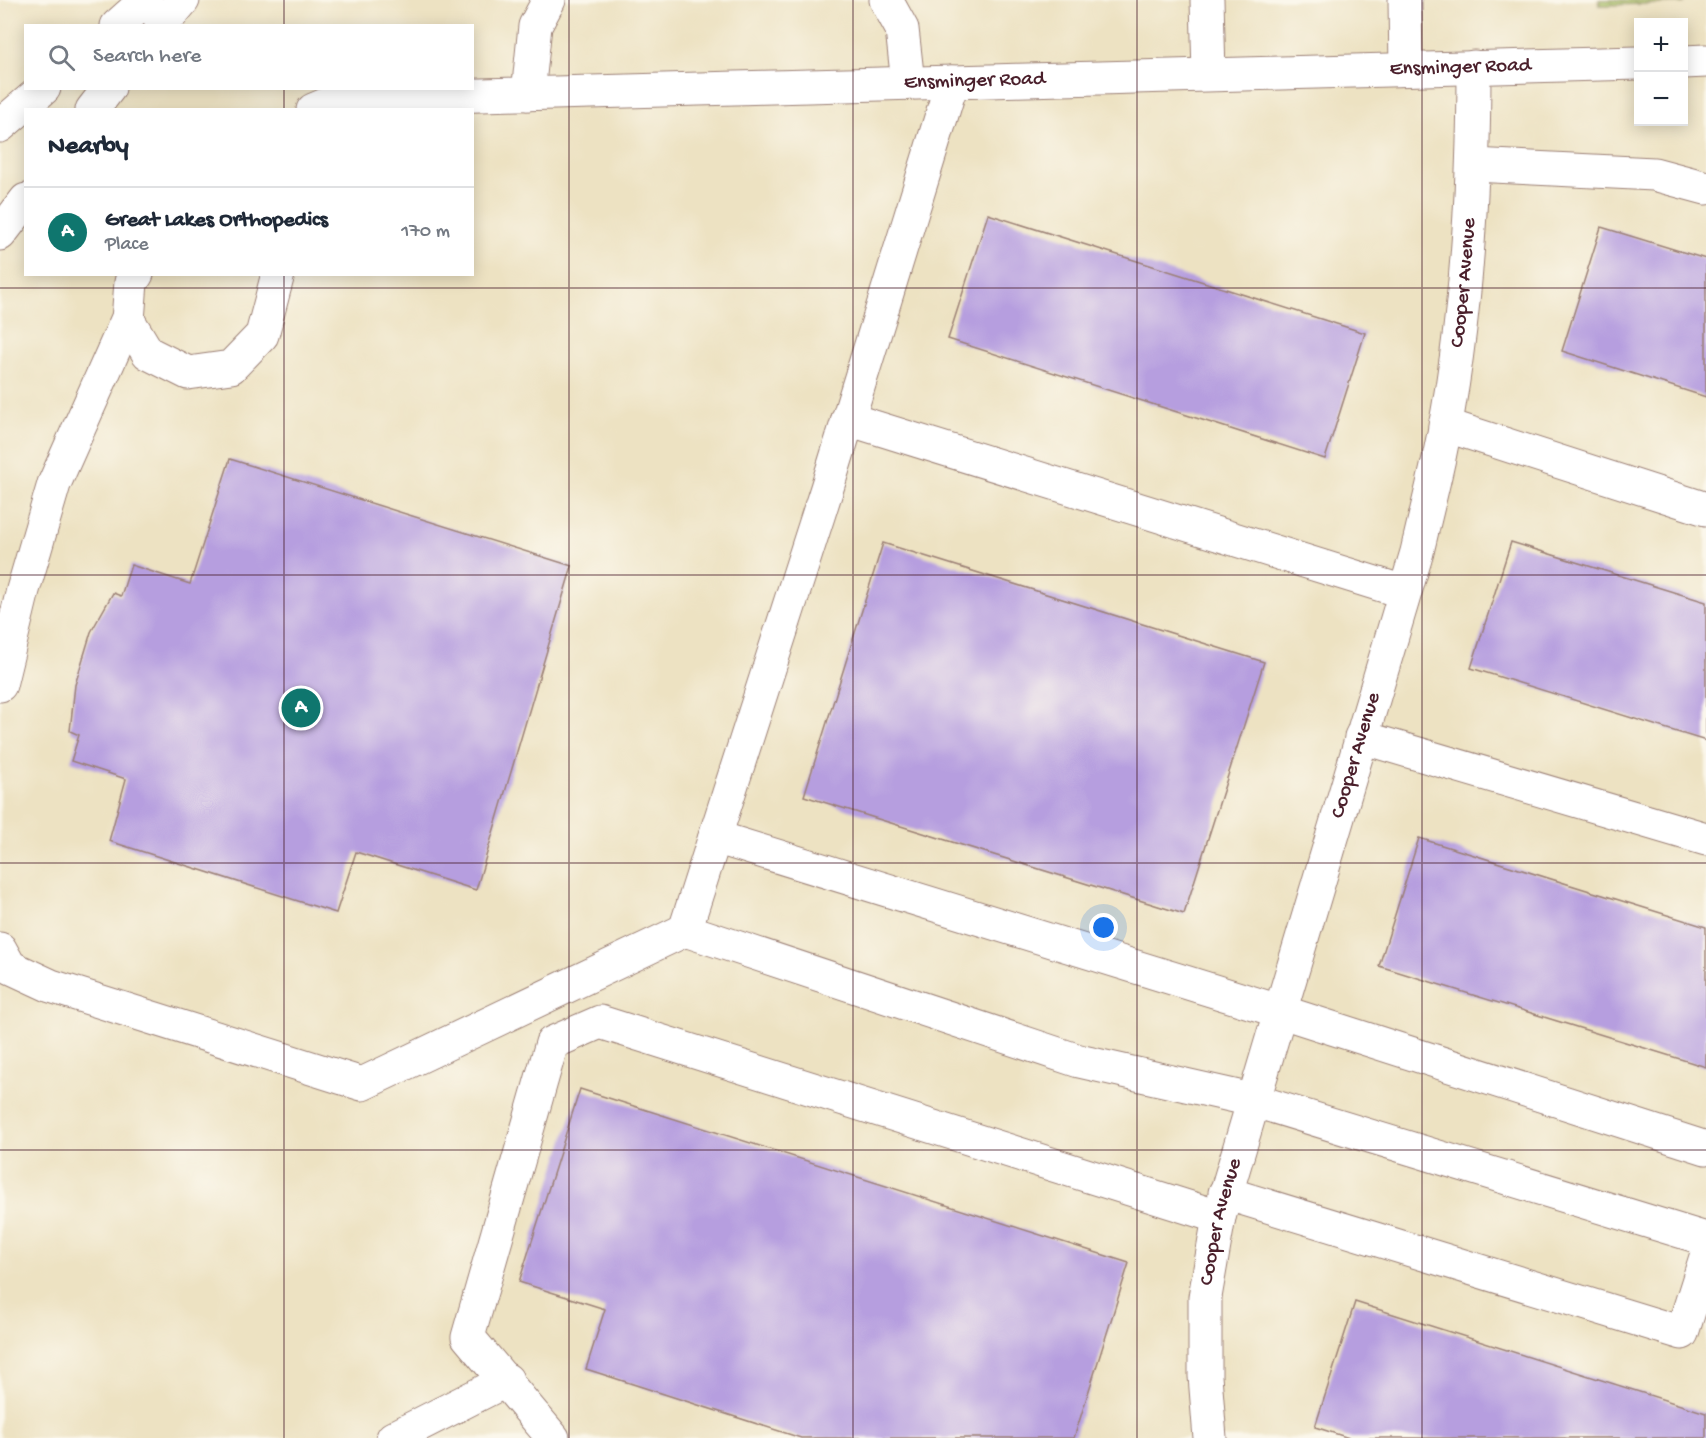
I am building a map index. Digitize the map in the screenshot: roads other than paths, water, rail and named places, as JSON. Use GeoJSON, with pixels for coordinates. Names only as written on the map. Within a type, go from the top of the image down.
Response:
{"type":"FeatureCollection","features":[{"type":"Feature","properties":{"kind":"main road"},"geometry":{"type":"LineString","coordinates":[[119,24],[146,0]]}},
{"type":"Feature","properties":{"kind":"main road"},"geometry":{"type":"LineString","coordinates":[[163,24],[183,0]]}},
{"type":"Feature","properties":{"kind":"main road"},"geometry":{"type":"LineString","coordinates":[[528,94],[535,26],[549,0]]}},
{"type":"Feature","properties":{"kind":"main road"},"geometry":{"type":"LineString","coordinates":[[886,0],[902,29],[908,83]]}},
{"type":"Feature","properties":{"kind":"main road"},"geometry":{"type":"LineString","coordinates":[[1207,0],[1209,74]]}},
{"type":"Feature","properties":{"kind":"main road"},"geometry":{"type":"LineString","coordinates":[[1405,0],[1406,69]]}},
{"type":"Feature","properties":{"kind":"main road"},"geometry":{"type":"LineString","coordinates":[[1688,62],[1706,61]]}},
{"type":"Feature","properties":{"kind":"main road","name":"Ensminger Road"},"geometry":{"type":"LineString","coordinates":[[317,108],[339,99],[1634,63]]}},
{"type":"Feature","properties":{"kind":"main road","name":"Cooper Avenue"},"geometry":{"type":"LineString","coordinates":[[1210,1438],[1205,1376],[1205,1298],[1222,1205],[1404,592],[1439,457],[1455,362],[1474,165],[1474,67]]}},
{"type":"Feature","properties":{"kind":"main road"},"geometry":{"type":"LineString","coordinates":[[685,930],[848,419],[952,82]]}},
{"type":"Feature","properties":{"kind":"main road"},"geometry":{"type":"LineString","coordinates":[[0,126],[42,90]]}},
{"type":"Feature","properties":{"kind":"main road"},"geometry":{"type":"LineString","coordinates":[[94,108],[107,90]]}},
{"type":"Feature","properties":{"kind":"main road"},"geometry":{"type":"LineString","coordinates":[[1474,165],[1654,174],[1706,188]]}},
{"type":"Feature","properties":{"kind":"main road"},"geometry":{"type":"LineString","coordinates":[[0,234],[24,203]]}},
{"type":"Feature","properties":{"kind":"main road"},"geometry":{"type":"LineString","coordinates":[[0,686],[22,590],[54,484],[128,318],[131,282],[136,276]]}},
{"type":"Feature","properties":{"kind":"main road"},"geometry":{"type":"LineString","coordinates":[[128,318],[148,353],[188,373],[231,367],[262,335],[277,276]]}},
{"type":"Feature","properties":{"kind":"main road"},"geometry":{"type":"LineString","coordinates":[[848,419],[1404,592]]}},
{"type":"Feature","properties":{"kind":"main road"},"geometry":{"type":"LineString","coordinates":[[1445,425],[1706,509]]}},
{"type":"Feature","properties":{"kind":"main road"},"geometry":{"type":"LineString","coordinates":[[1361,737],[1706,839]]}},
{"type":"Feature","properties":{"kind":"main road"},"geometry":{"type":"LineString","coordinates":[[715,837],[1279,1011],[1706,1148]]}},
{"type":"Feature","properties":{"kind":"main road"},"geometry":{"type":"LineString","coordinates":[[0,949],[10,967],[51,986],[362,1084],[685,930],[1079,1061],[1252,1100],[1706,1239]]}},
{"type":"Feature","properties":{"kind":"main road"},"geometry":{"type":"LineString","coordinates":[[553,1438],[507,1380],[468,1337],[552,1043],[600,1022],[1222,1205],[1682,1333],[1706,1257]]}},
{"type":"Feature","properties":{"kind":"main road"},"geometry":{"type":"LineString","coordinates":[[393,1438],[507,1380]]}},
{"type":"Feature","properties":{"kind":"place","name":"Great Lakes Orthopedics"},"geometry":{"type":"Point","coordinates":[301,708]}}]}
